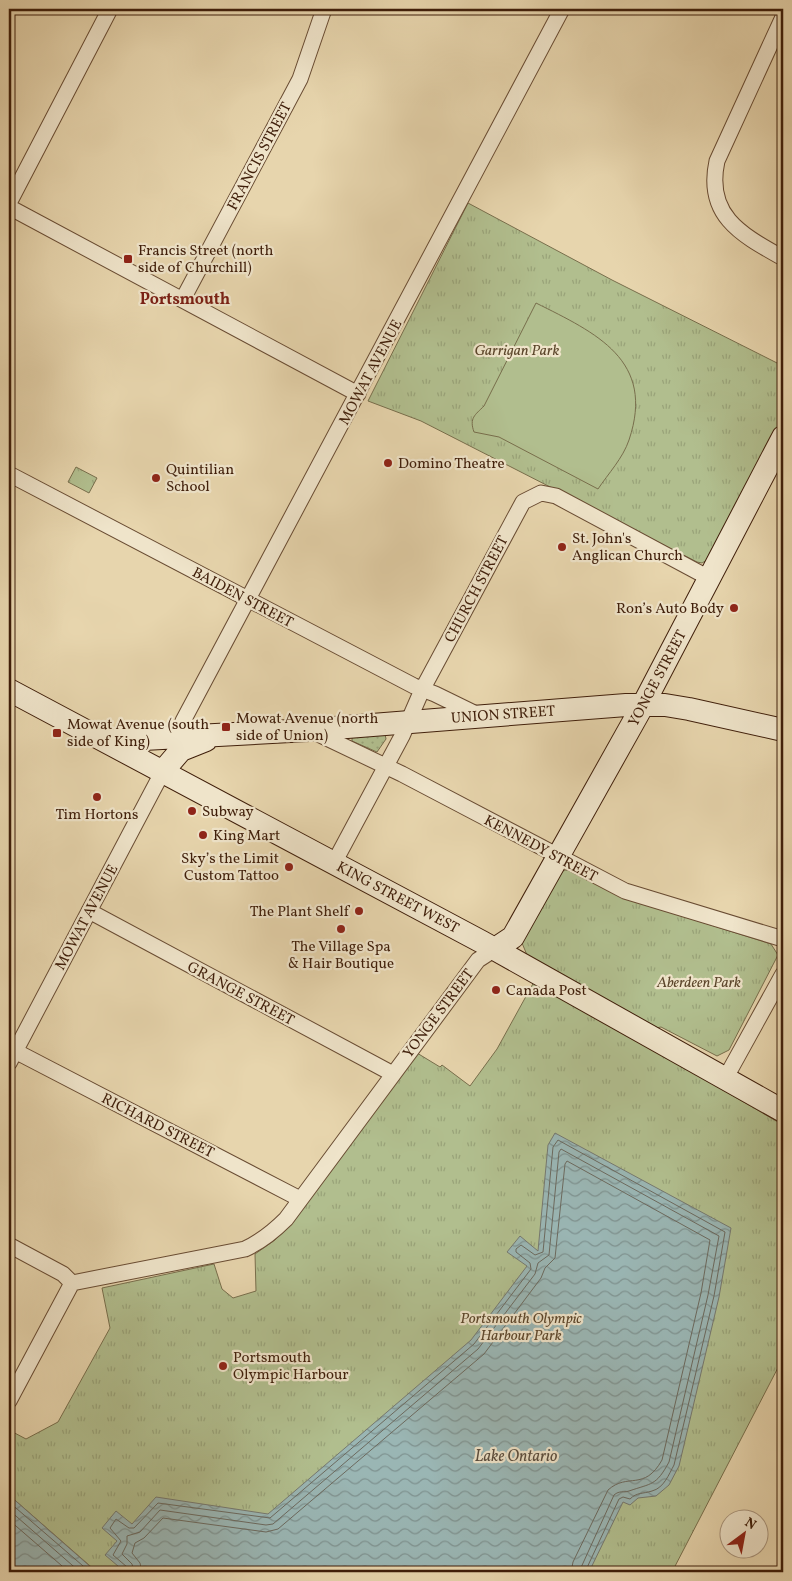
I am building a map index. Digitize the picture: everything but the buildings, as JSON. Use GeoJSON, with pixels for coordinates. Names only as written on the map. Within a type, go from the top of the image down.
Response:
{"type":"FeatureCollection","features":[{"type":"Feature","properties":{"kind":"main road","name":"YONGE STREET"},"geometry":{"type":"LineString","coordinates":[[495,949],[513,937],[558,857],[643,705],[783,437]]}},
{"type":"Feature","properties":{"kind":"main road","name":"KING STREET WEST"},"geometry":{"type":"LineString","coordinates":[[9,690],[495,949],[783,1111]]}},
{"type":"Feature","properties":{"kind":"main road","name":"UNION STREET"},"geometry":{"type":"LineString","coordinates":[[106,741],[309,730],[643,705],[689,709],[783,730]]}},
{"type":"Feature","properties":{"kind":"main road","name":"UNION STREET"},"geometry":{"type":"LineString","coordinates":[[163,771],[173,757],[185,748],[220,734]]}},
{"type":"Feature","properties":{"kind":"street","name":"FRANCIS STREET"},"geometry":{"type":"LineString","coordinates":[[184,299],[300,80],[324,9]]}},
{"type":"Feature","properties":{"kind":"street","name":"MOWAT AVENUE"},"geometry":{"type":"LineString","coordinates":[[182,736],[183,721],[250,600],[562,9]]}},
{"type":"Feature","properties":{"kind":"street"},"geometry":{"type":"LineString","coordinates":[[9,203],[109,11]]}},
{"type":"Feature","properties":{"kind":"street"},"geometry":{"type":"LineString","coordinates":[[783,17],[718,161],[714,178],[717,198],[725,215],[738,231],[783,258]]}},
{"type":"Feature","properties":{"kind":"street"},"geometry":{"type":"LineString","coordinates":[[9,207],[184,299],[358,394]]}},
{"type":"Feature","properties":{"kind":"street","name":"BAIDEN STREET"},"geometry":{"type":"LineString","coordinates":[[9,474],[422,690],[435,694],[479,716]]}},
{"type":"Feature","properties":{"kind":"street","name":"CHURCH STREET"},"geometry":{"type":"LineString","coordinates":[[334,863],[386,766],[422,690],[523,502],[541,493],[556,496],[709,578]]}},
{"type":"Feature","properties":{"kind":"street","name":"KENNEDY STREET"},"geometry":{"type":"LineString","coordinates":[[309,730],[386,766],[624,891],[783,939]]}},
{"type":"Feature","properties":{"kind":"street","name":"MOWAT AVENUE"},"geometry":{"type":"LineString","coordinates":[[12,1057],[163,771]]}},
{"type":"Feature","properties":{"kind":"street","name":"GRANGE STREET"},"geometry":{"type":"LineString","coordinates":[[89,912],[392,1074]]}},
{"type":"Feature","properties":{"kind":"street","name":"YONGE STREET"},"geometry":{"type":"LineString","coordinates":[[72,1283],[245,1249],[260,1242],[273,1232],[300,1199],[478,960],[495,949]]}},
{"type":"Feature","properties":{"kind":"street"},"geometry":{"type":"LineString","coordinates":[[725,1079],[783,974]]}},
{"type":"Feature","properties":{"kind":"street","name":"RICHARD STREET"},"geometry":{"type":"LineString","coordinates":[[12,1057],[300,1199]]}},
{"type":"Feature","properties":{"kind":"street"},"geometry":{"type":"LineString","coordinates":[[9,1245],[63,1274],[72,1283],[9,1401]]}},
{"type":"Feature","properties":{"kind":"green space","name":"Garrigan Park"},"geometry":{"type":"Polygon","coordinates":[[[468,203],[612,280],[783,366],[783,420],[707,560],[702,563],[697,562],[421,421],[368,401],[468,203]]]}},
{"type":"Feature","properties":{"kind":"green space"},"geometry":{"type":"Polygon","coordinates":[[[536,303],[599,338],[615,353],[627,369],[634,389],[635,412],[629,440],[619,459],[598,489],[499,437],[474,432],[472,423],[474,417],[484,406],[536,303]]]}},
{"type":"Feature","properties":{"kind":"green space"},"geometry":{"type":"Polygon","coordinates":[[[76,467],[97,478],[89,493],[68,482],[76,467]]]}},
{"type":"Feature","properties":{"kind":"green space"},"geometry":{"type":"Polygon","coordinates":[[[385,734],[386,739],[377,752],[352,741],[353,736],[385,734]]]}},
{"type":"Feature","properties":{"kind":"green space","name":"Aberdeen Park"},"geometry":{"type":"Polygon","coordinates":[[[565,870],[573,871],[657,908],[771,944],[778,955],[729,1050],[717,1056],[661,1027],[656,1028],[527,955],[522,943],[561,872],[565,870]]]}},
{"type":"Feature","properties":{"kind":"green space","name":"Portsmouth Olympic Harbour Park"},"geometry":{"type":"Polygon","coordinates":[[[535,980],[783,1125],[783,1358],[672,1572],[97,1572],[9,1495],[9,1430],[26,1439],[58,1422],[110,1328],[102,1288],[214,1264],[222,1289],[233,1298],[256,1291],[255,1254],[275,1240],[291,1222],[417,1053],[440,1067],[442,1065],[470,1086],[497,1049],[535,980]]]}},
{"type":"Feature","properties":{"kind":"water","name":"Lake Ontario"},"geometry":{"type":"Polygon","coordinates":[[[555,1133],[731,1228],[719,1297],[679,1466],[669,1485],[656,1496],[638,1498],[630,1505],[623,1502],[589,1572],[125,1572],[105,1555],[117,1541],[102,1528],[116,1511],[132,1524],[156,1497],[268,1514],[471,1340],[527,1266],[507,1252],[520,1236],[538,1251],[548,1145],[555,1133]]]}},
{"type":"Feature","properties":{"kind":"water"},"geometry":{"type":"Polygon","coordinates":[[[9,1495],[93,1569],[97,1572],[9,1572],[9,1495]]]}},
{"type":"Feature","properties":{"kind":"place","name":"Francis Street (north side of Churchill)"},"geometry":{"type":"Point","coordinates":[128,259]}},
{"type":"Feature","properties":{"kind":"place","name":"Domino Theatre"},"geometry":{"type":"Point","coordinates":[388,463]}},
{"type":"Feature","properties":{"kind":"place","name":"Quintilian School"},"geometry":{"type":"Point","coordinates":[156,478]}},
{"type":"Feature","properties":{"kind":"place","name":"St. John's Anglican Church"},"geometry":{"type":"Point","coordinates":[562,547]}},
{"type":"Feature","properties":{"kind":"place","name":"Ron’s Auto Body"},"geometry":{"type":"Point","coordinates":[734,608]}},
{"type":"Feature","properties":{"kind":"place","name":"Mowat Avenue (north side of Union)"},"geometry":{"type":"Point","coordinates":[226,727]}},
{"type":"Feature","properties":{"kind":"place","name":"Mowat Avenue (south side of King)"},"geometry":{"type":"Point","coordinates":[57,733]}},
{"type":"Feature","properties":{"kind":"place","name":"Tim Hortons"},"geometry":{"type":"Point","coordinates":[97,797]}},
{"type":"Feature","properties":{"kind":"place","name":"Subway"},"geometry":{"type":"Point","coordinates":[192,811]}},
{"type":"Feature","properties":{"kind":"place","name":"King Mart"},"geometry":{"type":"Point","coordinates":[203,835]}},
{"type":"Feature","properties":{"kind":"place","name":"Sky’s the Limit Custom Tattoo"},"geometry":{"type":"Point","coordinates":[289,867]}},
{"type":"Feature","properties":{"kind":"place","name":"The Plant Shelf"},"geometry":{"type":"Point","coordinates":[359,911]}},
{"type":"Feature","properties":{"kind":"place","name":"The Village Spa & Hair Boutique"},"geometry":{"type":"Point","coordinates":[341,929]}},
{"type":"Feature","properties":{"kind":"place","name":"Canada Post"},"geometry":{"type":"Point","coordinates":[496,990]}},
{"type":"Feature","properties":{"kind":"place","name":"Portsmouth Olympic Harbour"},"geometry":{"type":"Point","coordinates":[223,1366]}},
{"type":"Feature","properties":{"kind":"district","name":"Portsmouth"},"geometry":{"type":"Point","coordinates":[185,298]}}]}
